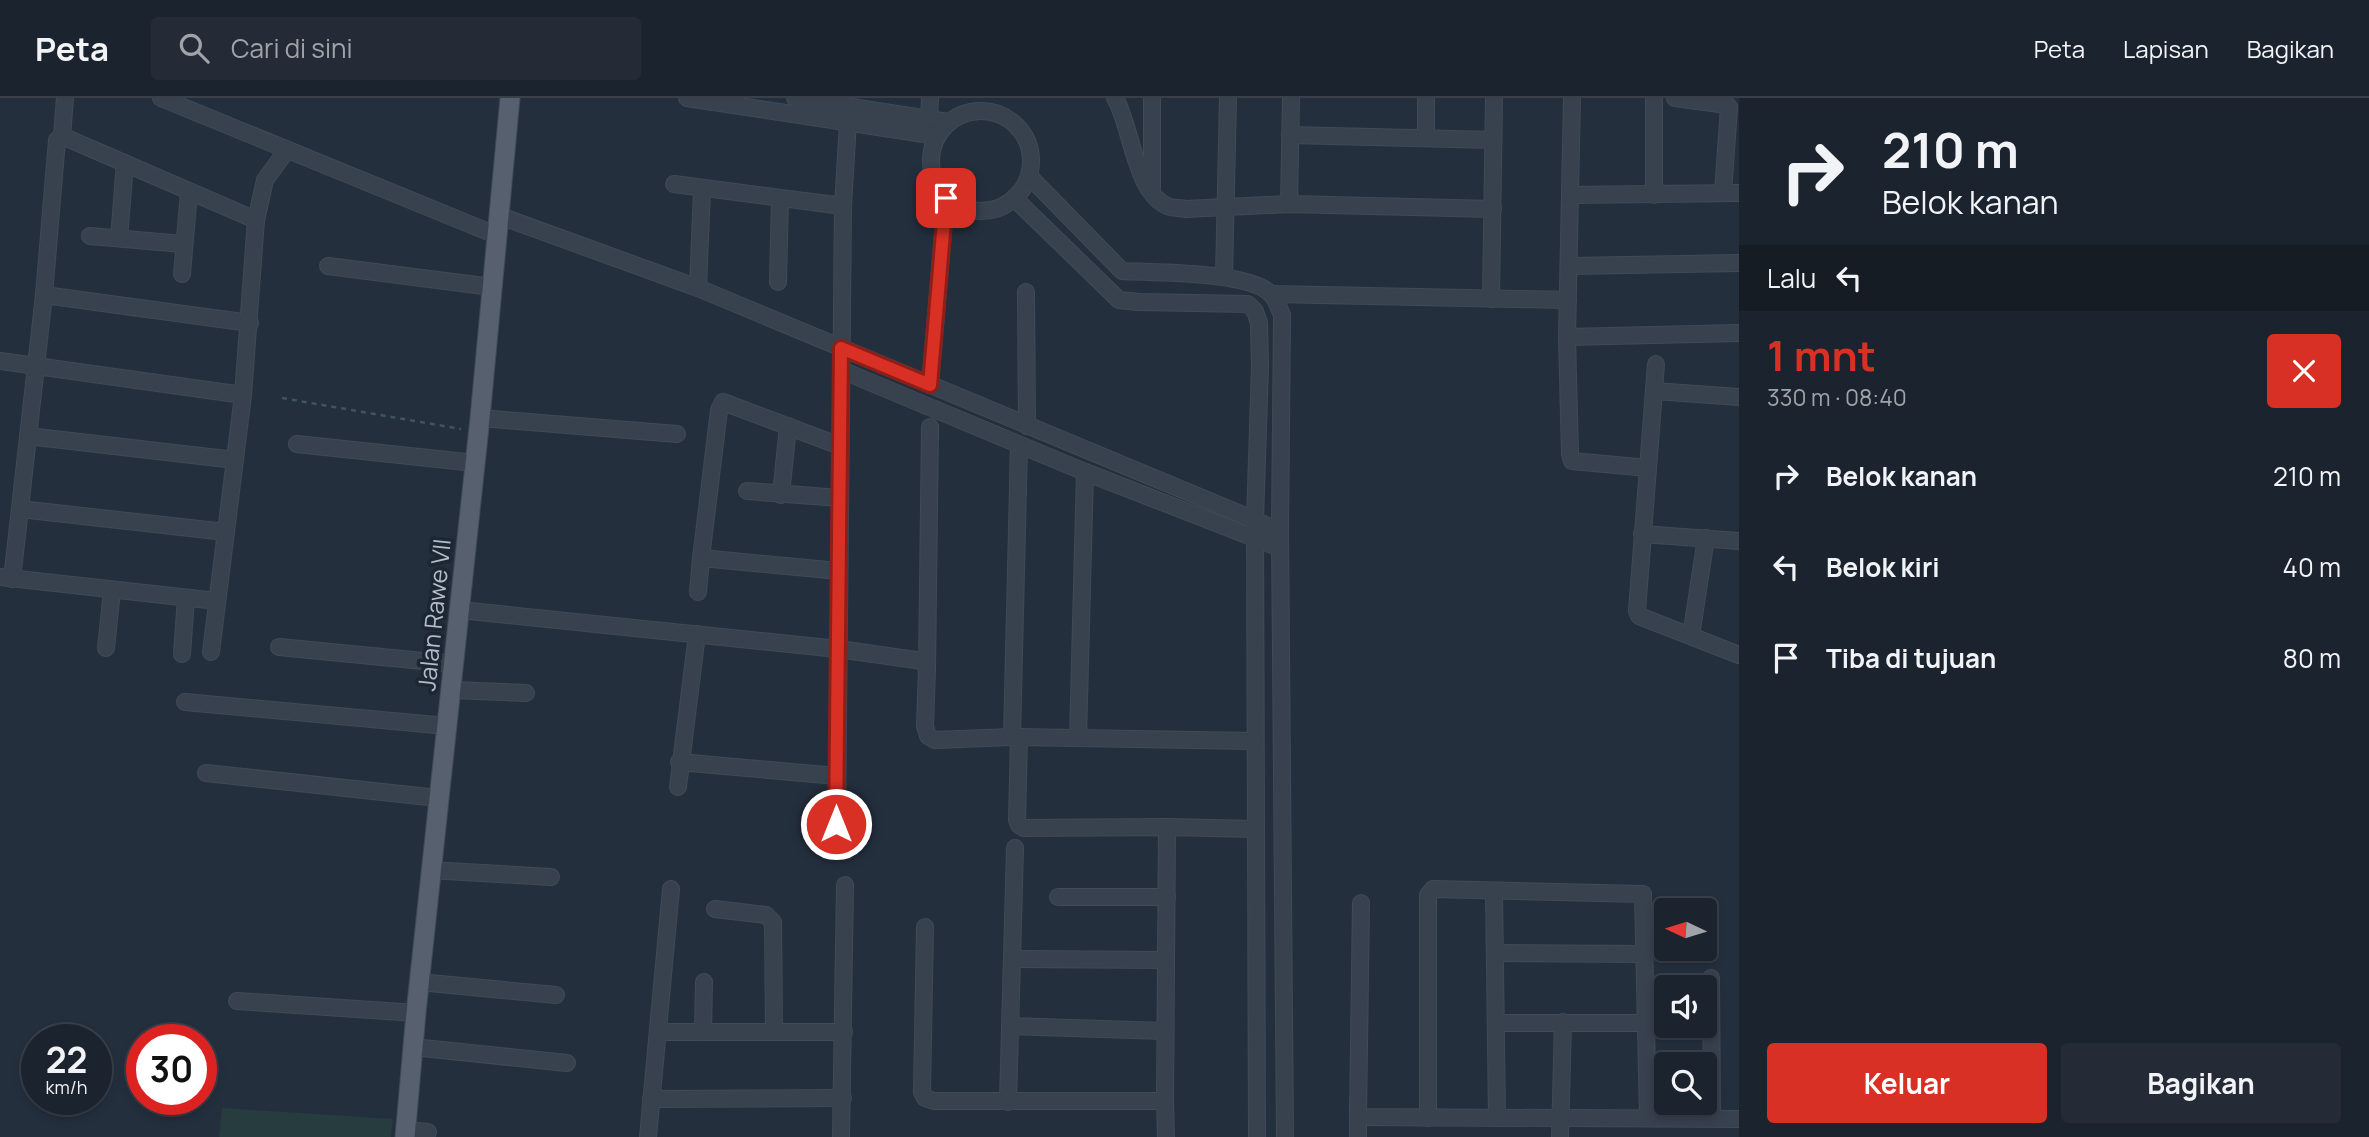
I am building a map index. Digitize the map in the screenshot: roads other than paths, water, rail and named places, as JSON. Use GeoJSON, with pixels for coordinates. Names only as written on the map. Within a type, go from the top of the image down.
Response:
{"type":"FeatureCollection","features":[{"type":"Feature","properties":{"kind":"main road","name":"Jalan Rawe VII"},"geometry":{"type":"LineString","coordinates":[[405,1133],[430,870],[452,690],[479,425],[510,98]]}},
{"type":"Feature","properties":{"kind":"street"},"geometry":{"type":"LineString","coordinates":[[65,98],[62,136],[57,140],[44,295],[20,509],[6,578],[217,601]]}},
{"type":"Feature","properties":{"kind":"street"},"geometry":{"type":"LineString","coordinates":[[161,98],[288,150],[498,226],[698,288],[1027,426],[1280,540]]}},
{"type":"Feature","properties":{"kind":"street"},"geometry":{"type":"LineString","coordinates":[[687,98],[848,109],[948,122]]}},
{"type":"Feature","properties":{"kind":"street"},"geometry":{"type":"LineString","coordinates":[[795,98],[848,109],[937,136]]}},
{"type":"Feature","properties":{"kind":"street"},"geometry":{"type":"LineString","coordinates":[[929,118],[930,98]]}},
{"type":"Feature","properties":{"kind":"street"},"geometry":{"type":"LineString","coordinates":[[1115,98],[1146,185],[1157,200],[1170,207],[1186,209],[1289,204],[1493,209]]}},
{"type":"Feature","properties":{"kind":"street"},"geometry":{"type":"LineString","coordinates":[[1152,98],[1152,193]]}},
{"type":"Feature","properties":{"kind":"street"},"geometry":{"type":"LineString","coordinates":[[1224,277],[1228,98]]}},
{"type":"Feature","properties":{"kind":"street"},"geometry":{"type":"LineString","coordinates":[[1289,204],[1291,98]]}},
{"type":"Feature","properties":{"kind":"street"},"geometry":{"type":"LineString","coordinates":[[1426,98],[1426,136]]}},
{"type":"Feature","properties":{"kind":"street"},"geometry":{"type":"LineString","coordinates":[[1491,299],[1494,98]]}},
{"type":"Feature","properties":{"kind":"street"},"geometry":{"type":"LineString","coordinates":[[1572,98],[1567,337],[1569,446],[1572,461],[1648,468]]}},
{"type":"Feature","properties":{"kind":"street"},"geometry":{"type":"LineString","coordinates":[[1654,98],[1654,195]]}},
{"type":"Feature","properties":{"kind":"street"},"geometry":{"type":"LineString","coordinates":[[1570,195],[1731,193],[1729,107],[1675,98]]}},
{"type":"Feature","properties":{"kind":"street"},"geometry":{"type":"LineString","coordinates":[[836,824],[843,206],[848,109]]}},
{"type":"Feature","properties":{"kind":"street"},"geometry":{"type":"LineString","coordinates":[[978,110],[994,112],[1009,119],[1021,130],[1028,144],[1031,160],[1029,176],[1014,198],[1002,207],[973,211],[959,206],[946,198],[934,180],[930,157],[937,136],[948,122],[962,113],[978,110]]}},
{"type":"Feature","properties":{"kind":"street"},"geometry":{"type":"LineString","coordinates":[[1290,135],[1493,139]]}},
{"type":"Feature","properties":{"kind":"street"},"geometry":{"type":"LineString","coordinates":[[62,136],[256,220]]}},
{"type":"Feature","properties":{"kind":"street"},"geometry":{"type":"LineString","coordinates":[[211,652],[243,395],[256,220],[265,180],[288,150]]}},
{"type":"Feature","properties":{"kind":"street"},"geometry":{"type":"LineString","coordinates":[[119,238],[125,163]]}},
{"type":"Feature","properties":{"kind":"street"},"geometry":{"type":"LineString","coordinates":[[1029,176],[1122,271],[1224,277],[1257,285],[1272,294],[1569,300]]}},
{"type":"Feature","properties":{"kind":"street"},"geometry":{"type":"LineString","coordinates":[[674,184],[843,206]]}},
{"type":"Feature","properties":{"kind":"street"},"geometry":{"type":"LineString","coordinates":[[698,288],[702,189]]}},
{"type":"Feature","properties":{"kind":"street"},"geometry":{"type":"LineString","coordinates":[[181,274],[189,192]]}},
{"type":"Feature","properties":{"kind":"street"},"geometry":{"type":"LineString","coordinates":[[778,282],[780,198]]}},
{"type":"Feature","properties":{"kind":"street"},"geometry":{"type":"LineString","coordinates":[[930,385],[946,198]]}},
{"type":"Feature","properties":{"kind":"street"},"geometry":{"type":"LineString","coordinates":[[1014,198],[1119,300],[1248,304],[1255,311],[1259,323],[1254,741],[1258,1137]]}},
{"type":"Feature","properties":{"kind":"street"},"geometry":{"type":"LineString","coordinates":[[90,236],[183,244]]}},
{"type":"Feature","properties":{"kind":"street"},"geometry":{"type":"LineString","coordinates":[[1569,266],[1739,263]]}},
{"type":"Feature","properties":{"kind":"street"},"geometry":{"type":"LineString","coordinates":[[328,266],[492,287]]}},
{"type":"Feature","properties":{"kind":"street"},"geometry":{"type":"LineString","coordinates":[[1026,292],[1027,426]]}},
{"type":"Feature","properties":{"kind":"street"},"geometry":{"type":"LineString","coordinates":[[1272,294],[1282,315],[1280,540],[1285,1137]]}},
{"type":"Feature","properties":{"kind":"street"},"geometry":{"type":"LineString","coordinates":[[44,295],[250,323]]}},
{"type":"Feature","properties":{"kind":"street"},"geometry":{"type":"LineString","coordinates":[[1567,337],[1739,333]]}},
{"type":"Feature","properties":{"kind":"street"},"geometry":{"type":"LineString","coordinates":[[0,361],[243,395]]}},
{"type":"Feature","properties":{"kind":"street"},"geometry":{"type":"LineString","coordinates":[[1656,364],[1637,611],[1639,616],[1739,655]]}},
{"type":"Feature","properties":{"kind":"street"},"geometry":{"type":"LineString","coordinates":[[841,370],[1085,471],[1255,528]]}},
{"type":"Feature","properties":{"kind":"street"},"geometry":{"type":"LineString","coordinates":[[1655,391],[1739,397]]}},
{"type":"Feature","properties":{"kind":"street"},"geometry":{"type":"LineString","coordinates":[[698,592],[719,410],[723,402],[840,446]]}},
{"type":"Feature","properties":{"kind":"street"},"geometry":{"type":"LineString","coordinates":[[479,425],[677,434]]}},
{"type":"Feature","properties":{"kind":"street"},"geometry":{"type":"LineString","coordinates":[[781,495],[788,426]]}},
{"type":"Feature","properties":{"kind":"street"},"geometry":{"type":"LineString","coordinates":[[930,427],[925,726],[928,736],[935,740],[1016,737],[1254,741]]}},
{"type":"Feature","properties":{"kind":"street"},"geometry":{"type":"LineString","coordinates":[[28,436],[235,460]]}},
{"type":"Feature","properties":{"kind":"street"},"geometry":{"type":"LineString","coordinates":[[296,444],[475,463]]}},
{"type":"Feature","properties":{"kind":"street"},"geometry":{"type":"LineString","coordinates":[[1019,445],[1016,737],[1019,825],[1024,828],[1255,829]]}},
{"type":"Feature","properties":{"kind":"street"},"geometry":{"type":"LineString","coordinates":[[1078,738],[1085,471]]}},
{"type":"Feature","properties":{"kind":"street"},"geometry":{"type":"LineString","coordinates":[[747,491],[840,498]]}},
{"type":"Feature","properties":{"kind":"street"},"geometry":{"type":"LineString","coordinates":[[20,509],[226,532]]}},
{"type":"Feature","properties":{"kind":"street"},"geometry":{"type":"LineString","coordinates":[[1642,534],[1739,541]]}},
{"type":"Feature","properties":{"kind":"street"},"geometry":{"type":"LineString","coordinates":[[1692,636],[1706,538]]}},
{"type":"Feature","properties":{"kind":"street"},"geometry":{"type":"LineString","coordinates":[[701,558],[839,571]]}},
{"type":"Feature","properties":{"kind":"street"},"geometry":{"type":"LineString","coordinates":[[106,648],[112,590]]}},
{"type":"Feature","properties":{"kind":"street"},"geometry":{"type":"LineString","coordinates":[[182,654],[186,598]]}},
{"type":"Feature","properties":{"kind":"street"},"geometry":{"type":"LineString","coordinates":[[460,610],[838,649],[923,661],[927,669]]}},
{"type":"Feature","properties":{"kind":"street"},"geometry":{"type":"LineString","coordinates":[[678,787],[697,634]]}},
{"type":"Feature","properties":{"kind":"street"},"geometry":{"type":"LineString","coordinates":[[279,647],[454,664]]}},
{"type":"Feature","properties":{"kind":"street"},"geometry":{"type":"LineString","coordinates":[[452,690],[526,693]]}},
{"type":"Feature","properties":{"kind":"street"},"geometry":{"type":"LineString","coordinates":[[185,702],[447,726]]}},
{"type":"Feature","properties":{"kind":"street"},"geometry":{"type":"LineString","coordinates":[[680,762],[837,776]]}},
{"type":"Feature","properties":{"kind":"street"},"geometry":{"type":"LineString","coordinates":[[206,773],[438,798]]}},
{"type":"Feature","properties":{"kind":"street"},"geometry":{"type":"LineString","coordinates":[[1255,788],[1281,789]]}},
{"type":"Feature","properties":{"kind":"street"},"geometry":{"type":"LineString","coordinates":[[1166,1137],[1167,827]]}},
{"type":"Feature","properties":{"kind":"street"},"geometry":{"type":"LineString","coordinates":[[1008,1102],[1015,848]]}},
{"type":"Feature","properties":{"kind":"street"},"geometry":{"type":"LineString","coordinates":[[430,870],[551,877]]}},
{"type":"Feature","properties":{"kind":"street"},"geometry":{"type":"LineString","coordinates":[[841,1137],[845,885]]}},
{"type":"Feature","properties":{"kind":"street"},"geometry":{"type":"LineString","coordinates":[[648,1137],[671,889]]}},
{"type":"Feature","properties":{"kind":"street"},"geometry":{"type":"LineString","coordinates":[[1428,1118],[1428,895],[1433,889],[1643,894],[1648,1118]]}},
{"type":"Feature","properties":{"kind":"street"},"geometry":{"type":"LineString","coordinates":[[1494,891],[1497,1118]]}},
{"type":"Feature","properties":{"kind":"street"},"geometry":{"type":"LineString","coordinates":[[1059,897],[1167,897]]}},
{"type":"Feature","properties":{"kind":"street"},"geometry":{"type":"LineString","coordinates":[[1358,1137],[1361,902]]}},
{"type":"Feature","properties":{"kind":"street"},"geometry":{"type":"LineString","coordinates":[[715,909],[766,915],[773,922],[774,1032]]}},
{"type":"Feature","properties":{"kind":"street"},"geometry":{"type":"LineString","coordinates":[[925,927],[922,1092],[925,1098],[934,1101],[1008,1102],[1165,1101]]}},
{"type":"Feature","properties":{"kind":"street"},"geometry":{"type":"LineString","coordinates":[[1495,953],[1644,954]]}},
{"type":"Feature","properties":{"kind":"street"},"geometry":{"type":"LineString","coordinates":[[1012,959],[1166,960]]}},
{"type":"Feature","properties":{"kind":"street"},"geometry":{"type":"LineString","coordinates":[[419,982],[556,995]]}},
{"type":"Feature","properties":{"kind":"street"},"geometry":{"type":"LineString","coordinates":[[703,1032],[704,982]]}},
{"type":"Feature","properties":{"kind":"street"},"geometry":{"type":"LineString","coordinates":[[237,1001],[416,1013]]}},
{"type":"Feature","properties":{"kind":"street"},"geometry":{"type":"LineString","coordinates":[[1560,1137],[1563,1022]]}},
{"type":"Feature","properties":{"kind":"street"},"geometry":{"type":"LineString","coordinates":[[1496,1023],[1646,1023]]}},
{"type":"Feature","properties":{"kind":"street"},"geometry":{"type":"LineString","coordinates":[[1010,1026],[1166,1031]]}},
{"type":"Feature","properties":{"kind":"street"},"geometry":{"type":"LineString","coordinates":[[658,1032],[844,1032]]}},
{"type":"Feature","properties":{"kind":"street"},"geometry":{"type":"LineString","coordinates":[[1711,1038],[1712,1118]]}},
{"type":"Feature","properties":{"kind":"street"},"geometry":{"type":"LineString","coordinates":[[413,1047],[566,1063]]}},
{"type":"Feature","properties":{"kind":"street"},"geometry":{"type":"LineString","coordinates":[[651,1099],[843,1098]]}},
{"type":"Feature","properties":{"kind":"street"},"geometry":{"type":"LineString","coordinates":[[1358,1118],[1739,1119]]}},
{"type":"Feature","properties":{"kind":"street"},"geometry":{"type":"LineString","coordinates":[[405,1133],[428,1132]]}}]}
